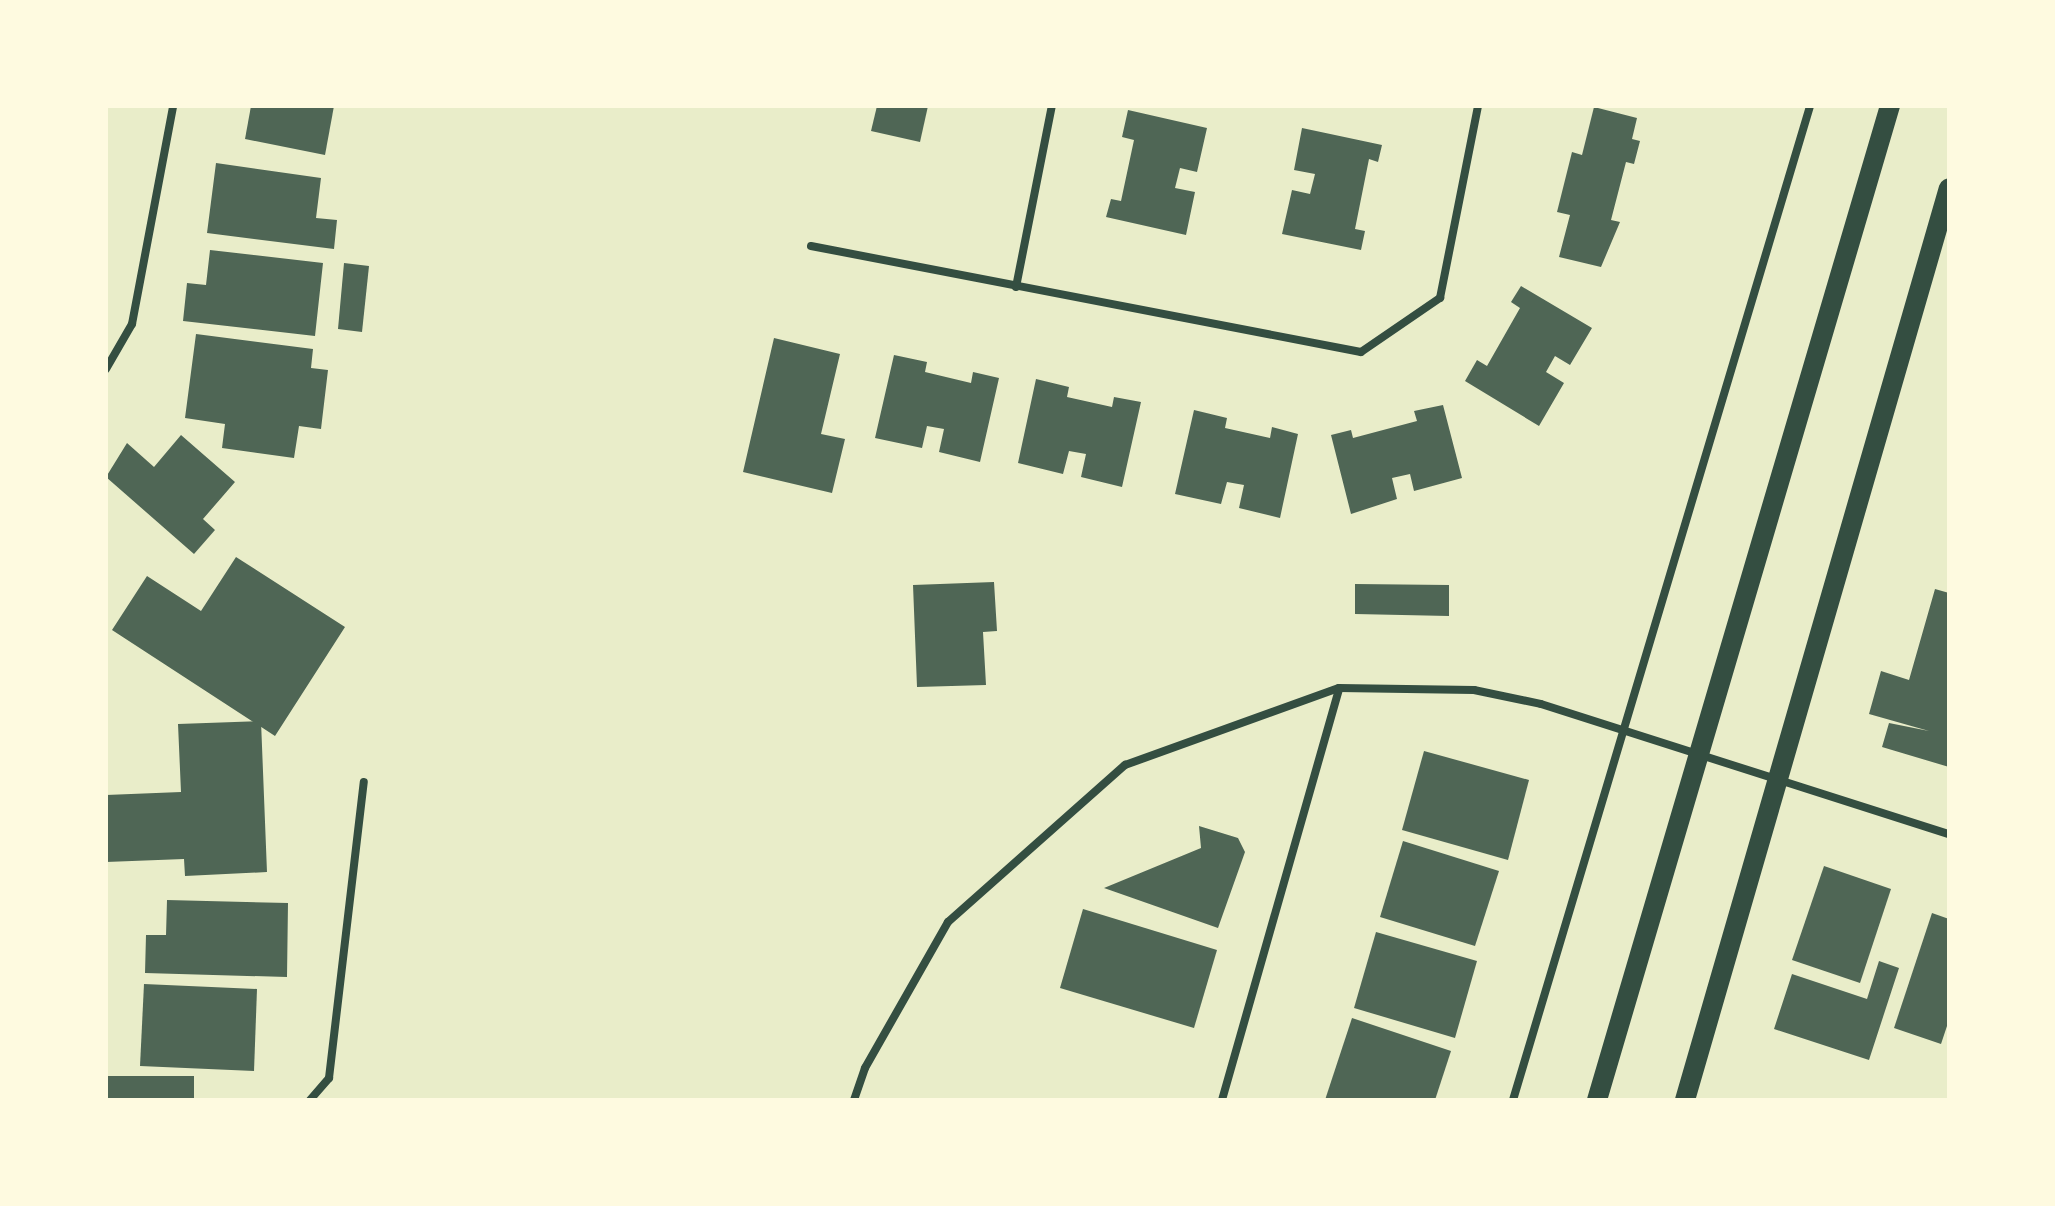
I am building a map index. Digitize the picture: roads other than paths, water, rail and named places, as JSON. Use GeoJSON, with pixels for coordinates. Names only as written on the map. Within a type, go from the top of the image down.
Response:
{"type":"FeatureCollection","features":[{"type":"Feature","properties":{"kind":"main road"},"geometry":{"type":"LineString","coordinates":[[1597,1100],[1890,106]]}},
{"type":"Feature","properties":{"kind":"main road"},"geometry":{"type":"LineString","coordinates":[[1685,1100],[1949,188]]}},
{"type":"Feature","properties":{"kind":"street"},"geometry":{"type":"LineString","coordinates":[[106,369],[132,324],[173,106]]}},
{"type":"Feature","properties":{"kind":"street"},"geometry":{"type":"LineString","coordinates":[[1016,287],[1052,106]]}},
{"type":"Feature","properties":{"kind":"street"},"geometry":{"type":"LineString","coordinates":[[811,246],[1361,352],[1440,298],[1478,106]]}},
{"type":"Feature","properties":{"kind":"street"},"geometry":{"type":"LineString","coordinates":[[1513,1100],[1628,732],[1810,106]]}},
{"type":"Feature","properties":{"kind":"street"},"geometry":{"type":"LineString","coordinates":[[1222,1100],[1339,688]]}},
{"type":"Feature","properties":{"kind":"street"},"geometry":{"type":"LineString","coordinates":[[854,1100],[865,1068],[948,922],[1125,765],[1339,688],[1474,690],[1628,732],[1949,834]]}},
{"type":"Feature","properties":{"kind":"street"},"geometry":{"type":"LineString","coordinates":[[310,1100],[329,1078],[364,782]]}}]}
